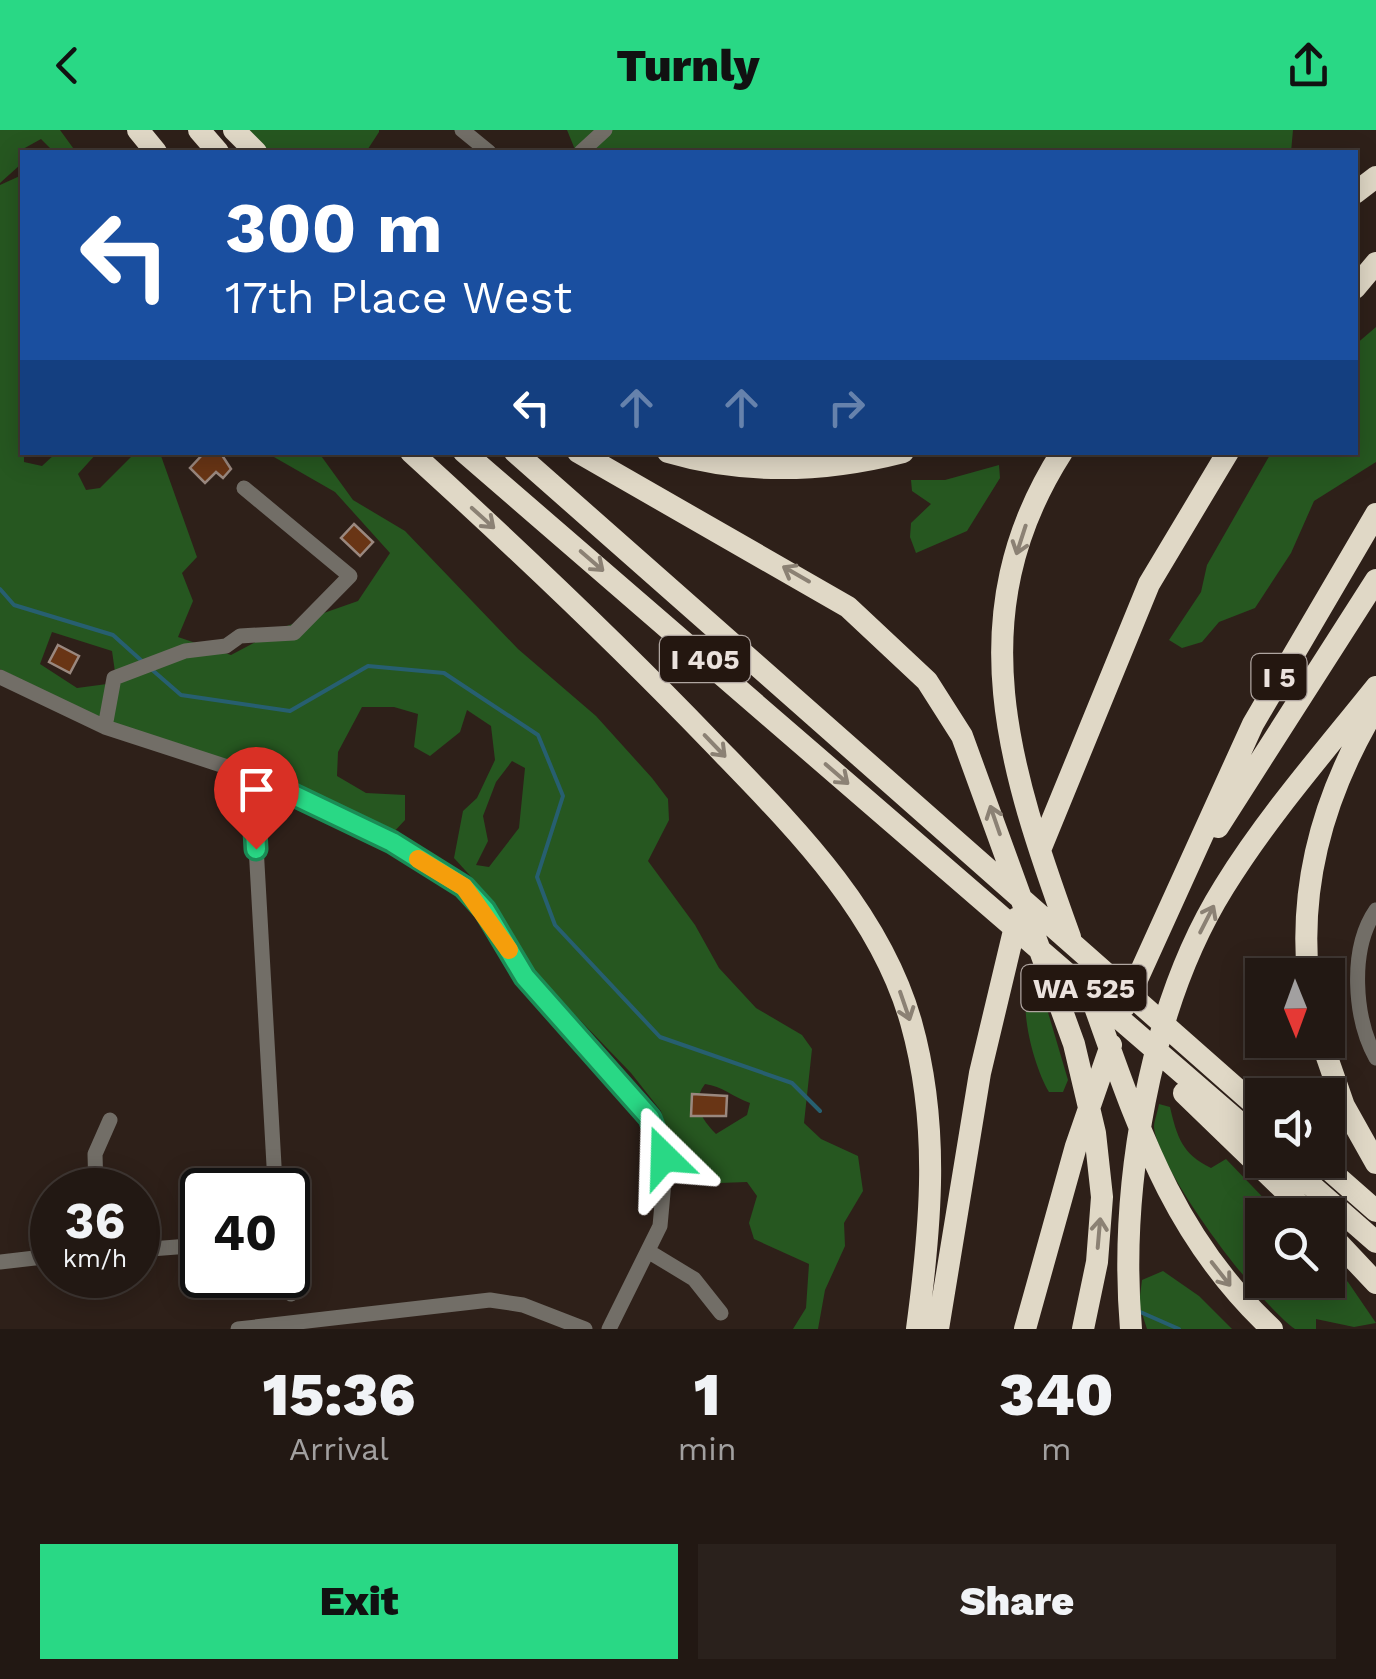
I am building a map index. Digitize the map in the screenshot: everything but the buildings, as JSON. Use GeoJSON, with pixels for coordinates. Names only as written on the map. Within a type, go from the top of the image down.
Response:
{"type":"FeatureCollection","features":[{"type":"Feature","properties":{"kind":"highway"},"geometry":{"type":"LineString","coordinates":[[135,130],[154,150]]}},
{"type":"Feature","properties":{"kind":"highway"},"geometry":{"type":"LineString","coordinates":[[184,130],[200,150]]}},
{"type":"Feature","properties":{"kind":"highway"},"geometry":{"type":"LineString","coordinates":[[200,130],[216,150]]}},
{"type":"Feature","properties":{"kind":"highway"},"geometry":{"type":"LineString","coordinates":[[234,130],[254,150]]}},
{"type":"Feature","properties":{"kind":"highway"},"geometry":{"type":"LineString","coordinates":[[1358,284],[1376,263]]}},
{"type":"Feature","properties":{"kind":"highway"},"geometry":{"type":"LineString","coordinates":[[415,455],[590,617],[720,751],[832,875],[878,942],[910,1018],[929,1116],[932,1192],[918,1329]]}},
{"type":"Feature","properties":{"kind":"highway","name":"I 405"},"geometry":{"type":"LineString","coordinates":[[467,455],[971,891],[1192,1090]]}},
{"type":"Feature","properties":{"kind":"highway","name":"I 405"},"geometry":{"type":"LineString","coordinates":[[518,455],[1107,974]]}},
{"type":"Feature","properties":{"kind":"highway"},"geometry":{"type":"LineString","coordinates":[[583,455],[848,608],[926,681],[962,736],[1074,1044],[1095,1133],[1102,1196],[1096,1262],[1082,1329]]}},
{"type":"Feature","properties":{"kind":"highway"},"geometry":{"type":"LineString","coordinates":[[682,455],[733,466],[800,468],[884,455]]}},
{"type":"Feature","properties":{"kind":"highway"},"geometry":{"type":"LineString","coordinates":[[1060,455],[1035,500],[1007,599],[1001,675],[1013,761],[1060,910],[1150,1158],[1184,1226],[1229,1285],[1272,1329]]}},
{"type":"Feature","properties":{"kind":"highway"},"geometry":{"type":"LineString","coordinates":[[938,1329],[980,1073],[1005,965],[1066,776],[1149,584],[1226,455]]}},
{"type":"Feature","properties":{"kind":"highway","name":"I 5"},"geometry":{"type":"LineString","coordinates":[[1024,1329],[1076,1146],[1124,1007],[1200,849],[1223,785],[1254,724],[1376,514]]}},
{"type":"Feature","properties":{"kind":"highway"},"geometry":{"type":"LineString","coordinates":[[1200,849],[1376,580]]}},
{"type":"Feature","properties":{"kind":"highway"},"geometry":{"type":"LineString","coordinates":[[1131,1329],[1132,1210],[1138,1151],[1168,1008],[1224,887],[1376,687]]}},
{"type":"Feature","properties":{"kind":"highway"},"geometry":{"type":"LineString","coordinates":[[1308,958],[1309,894],[1320,832],[1345,763],[1376,707]]}},
{"type":"Feature","properties":{"kind":"highway","name":"WA 525"},"geometry":{"type":"LineString","coordinates":[[1107,974],[1245,1096]]}},
{"type":"Feature","properties":{"kind":"highway"},"geometry":{"type":"LineString","coordinates":[[1327,1058],[1344,1106],[1376,1163]]}},
{"type":"Feature","properties":{"kind":"highway"},"geometry":{"type":"LineString","coordinates":[[1192,1090],[1245,1129]]}},
{"type":"Feature","properties":{"kind":"highway"},"geometry":{"type":"LineString","coordinates":[[1192,1090],[1294,1198]]}},
{"type":"Feature","properties":{"kind":"highway"},"geometry":{"type":"LineString","coordinates":[[1303,1178],[1376,1242]]}},
{"type":"Feature","properties":{"kind":"highway"},"geometry":{"type":"LineString","coordinates":[[1338,1178],[1376,1211]]}},
{"type":"Feature","properties":{"kind":"highway"},"geometry":{"type":"LineString","coordinates":[[1345,1250],[1376,1284]]}},
{"type":"Feature","properties":{"kind":"street"},"geometry":{"type":"LineString","coordinates":[[462,130],[487,150]]}},
{"type":"Feature","properties":{"kind":"street"},"geometry":{"type":"LineString","coordinates":[[582,150],[605,130]]}},
{"type":"Feature","properties":{"kind":"street"},"geometry":{"type":"LineString","coordinates":[[105,727],[114,678],[165,656],[226,646],[240,636],[294,633],[350,576],[244,488]]}},
{"type":"Feature","properties":{"kind":"street"},"geometry":{"type":"LineString","coordinates":[[0,677],[105,727],[252,775],[392,842],[464,887],[485,910],[525,977],[561,1022],[619,1079],[656,1130],[666,1184],[663,1213],[651,1253],[609,1329]]}},
{"type":"Feature","properties":{"kind":"street"},"geometry":{"type":"LineString","coordinates":[[252,775],[274,1168]]}},
{"type":"Feature","properties":{"kind":"street"},"geometry":{"type":"LineString","coordinates":[[1376,910],[1363,939],[1358,989],[1365,1032],[1376,1058]]}},
{"type":"Feature","properties":{"kind":"street"},"geometry":{"type":"LineString","coordinates":[[95,1168],[95,1154],[110,1120]]}},
{"type":"Feature","properties":{"kind":"street"},"geometry":{"type":"LineString","coordinates":[[651,1253],[694,1279],[721,1313]]}},
{"type":"Feature","properties":{"kind":"street"},"geometry":{"type":"LineString","coordinates":[[0,1262],[30,1259]]}},
{"type":"Feature","properties":{"kind":"street"},"geometry":{"type":"LineString","coordinates":[[238,1329],[490,1300],[524,1304],[586,1329]]}},
{"type":"Feature","properties":{"kind":"green space"},"geometry":{"type":"Polygon","coordinates":[[[0,130],[60,130],[75,150],[52,150],[41,139],[20,150],[20,165],[0,183],[0,130]]]}},
{"type":"Feature","properties":{"kind":"green space"},"geometry":{"type":"Polygon","coordinates":[[[249,130],[379,130],[367,150],[268,150],[249,130]]]}},
{"type":"Feature","properties":{"kind":"green space"},"geometry":{"type":"Polygon","coordinates":[[[567,130],[1293,130],[1291,150],[575,150],[567,130]]]}},
{"type":"Feature","properties":{"kind":"green space"},"geometry":{"type":"Polygon","coordinates":[[[20,176],[20,455],[24,455],[24,462],[42,466],[54,455],[95,455],[78,474],[86,490],[100,488],[133,455],[161,455],[197,557],[182,573],[193,601],[178,637],[231,655],[284,627],[358,601],[390,553],[335,492],[270,455],[320,455],[353,500],[405,531],[518,649],[596,716],[668,799],[669,820],[648,861],[695,925],[719,968],[756,1008],[802,1035],[812,1049],[804,1123],[821,1139],[858,1156],[863,1191],[844,1223],[845,1246],[825,1290],[818,1329],[793,1329],[806,1308],[809,1264],[754,1239],[749,1223],[757,1196],[747,1182],[692,1184],[674,1169],[661,1111],[631,1073],[527,965],[496,904],[454,858],[463,811],[477,798],[495,760],[491,726],[467,710],[460,732],[430,756],[414,747],[418,714],[394,707],[362,707],[338,752],[337,776],[366,793],[405,795],[405,820],[391,835],[115,726],[0,669],[0,185],[20,176]],[[52,632],[40,664],[77,688],[107,684],[115,672],[112,651],[52,632]],[[512,761],[496,782],[483,816],[488,841],[476,865],[489,867],[519,828],[525,768],[512,761]],[[705,1084],[698,1104],[716,1134],[747,1115],[750,1103],[705,1084]]]}},
{"type":"Feature","properties":{"kind":"green space"},"geometry":{"type":"Polygon","coordinates":[[[1376,327],[1376,462],[1314,501],[1291,553],[1255,608],[1219,622],[1202,642],[1182,648],[1169,640],[1201,592],[1207,565],[1270,455],[1358,455],[1358,342],[1376,327]]]}},
{"type":"Feature","properties":{"kind":"green space"},"geometry":{"type":"Polygon","coordinates":[[[999,465],[1000,478],[967,531],[916,553],[910,537],[911,523],[931,504],[912,491],[911,480],[945,480],[999,465]]]}},
{"type":"Feature","properties":{"kind":"green space"},"geometry":{"type":"Polygon","coordinates":[[[1030,978],[1042,992],[1068,1080],[1063,1092],[1049,1092],[1033,1052],[1025,1004],[1030,978]]]}},
{"type":"Feature","properties":{"kind":"green space"},"geometry":{"type":"Polygon","coordinates":[[[1159,1104],[1170,1107],[1178,1136],[1193,1157],[1211,1168],[1226,1159],[1264,1198],[1245,1198],[1245,1277],[1191,1203],[1160,1147],[1154,1127],[1159,1104]]]}},
{"type":"Feature","properties":{"kind":"green space"},"geometry":{"type":"Polygon","coordinates":[[[1163,1271],[1199,1296],[1232,1329],[1147,1329],[1139,1304],[1142,1280],[1163,1271]]]}},
{"type":"Feature","properties":{"kind":"green space"},"geometry":{"type":"Polygon","coordinates":[[[1345,1279],[1376,1323],[1354,1327],[1316,1319],[1316,1329],[1295,1329],[1263,1298],[1345,1298],[1345,1279]]]}},
{"type":"Feature","properties":{"kind":"waterway"},"geometry":{"type":"LineString","coordinates":[[0,589],[14,605],[113,635],[143,662]]}},
{"type":"Feature","properties":{"kind":"waterway"},"geometry":{"type":"LineString","coordinates":[[150,668],[181,695],[290,711],[368,666],[444,673],[538,735],[563,796],[537,877],[555,925],[660,1037],[792,1083],[820,1111]]}},
{"type":"Feature","properties":{"kind":"waterway"},"geometry":{"type":"LineString","coordinates":[[1138,1311],[1179,1329]]}},
{"type":"Feature","properties":{"kind":"slow traffic"},"geometry":{"type":"LineString","coordinates":[[418,859],[464,887],[485,910],[509,950]]}},
{"type":"Feature","properties":{"kind":"route"},"geometry":{"type":"LineString","coordinates":[[256,849],[252,775],[308,806],[392,842],[464,887],[485,910],[525,977],[561,1022],[619,1079],[650,1118],[664,1157]]}}]}
